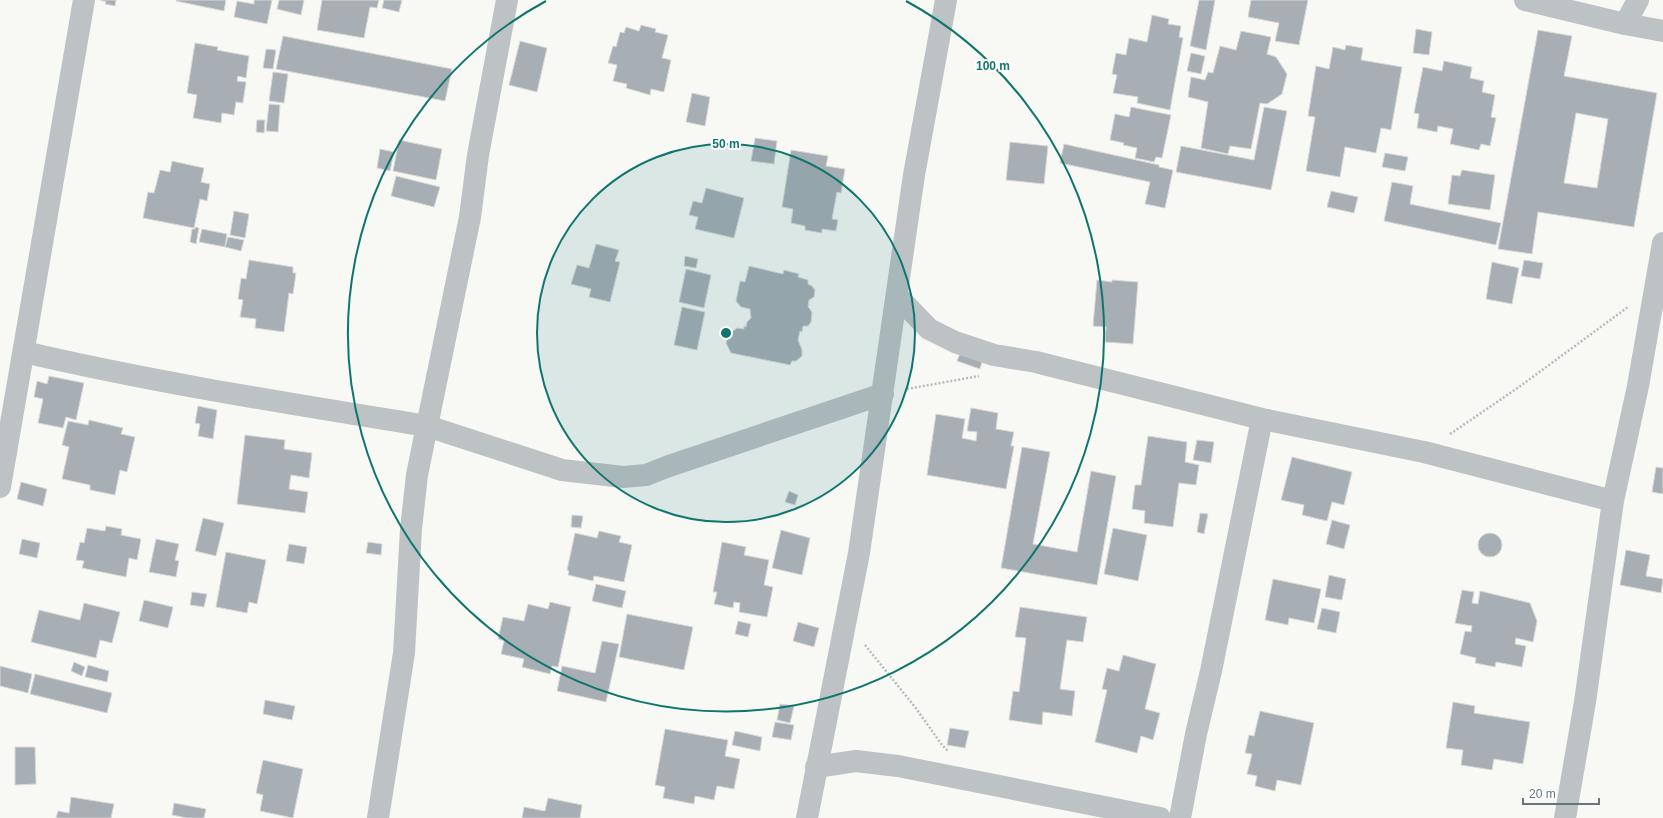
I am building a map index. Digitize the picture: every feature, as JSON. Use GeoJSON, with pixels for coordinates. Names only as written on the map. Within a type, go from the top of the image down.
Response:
{"type":"FeatureCollection","features":[{"type":"Feature","properties":{"kind":"street"},"geometry":{"type":"LineString","coordinates":[[0,487],[84,0]]}},
{"type":"Feature","properties":{"kind":"street"},"geometry":{"type":"LineString","coordinates":[[378,818],[404,654],[411,529],[417,475],[470,217],[478,155],[507,0]]}},
{"type":"Feature","properties":{"kind":"street"},"geometry":{"type":"LineString","coordinates":[[807,818],[859,553],[914,175],[946,0]]}},
{"type":"Feature","properties":{"kind":"street"},"geometry":{"type":"LineString","coordinates":[[1525,0],[1625,24],[1663,31]]}},
{"type":"Feature","properties":{"kind":"street"},"geometry":{"type":"LineString","coordinates":[[1625,24],[1638,0]]}},
{"type":"Feature","properties":{"kind":"street"},"geometry":{"type":"LineString","coordinates":[[1565,818],[1585,702],[1613,501],[1638,386],[1663,243]]}},
{"type":"Feature","properties":{"kind":"street"},"geometry":{"type":"LineString","coordinates":[[897,296],[928,329],[955,342],[994,355],[1036,362],[1262,419],[1424,452],[1613,501]]}},
{"type":"Feature","properties":{"kind":"street"},"geometry":{"type":"LineString","coordinates":[[24,352],[191,387],[427,426],[562,470],[623,477],[646,475],[883,394]]}},
{"type":"Feature","properties":{"kind":"street"},"geometry":{"type":"LineString","coordinates":[[1180,818],[1196,734],[1211,671],[1262,419]]}},
{"type":"Feature","properties":{"kind":"street"},"geometry":{"type":"LineString","coordinates":[[816,767],[856,761],[898,766],[1160,818]]}},
{"type":"Feature","properties":{"kind":"path"},"geometry":{"type":"LineString","coordinates":[[1424,452],[1519,387],[1655,286]]}},
{"type":"Feature","properties":{"kind":"path"},"geometry":{"type":"LineString","coordinates":[[883,394],[985,375]]}},
{"type":"Feature","properties":{"kind":"path"},"geometry":{"type":"LineString","coordinates":[[846,621],[891,676],[942,745],[953,755]]}},
{"type":"Feature","properties":{"kind":"building"},"geometry":{"type":"Polygon","coordinates":[[[100,0],[116,0],[115,6],[105,4],[106,2],[100,0]]]}},
{"type":"Feature","properties":{"kind":"building"},"geometry":{"type":"Polygon","coordinates":[[[226,0],[224,11],[176,1],[226,0]]]}},
{"type":"Feature","properties":{"kind":"building"},"geometry":{"type":"Polygon","coordinates":[[[254,0],[272,0],[267,24],[234,17],[237,1],[254,4],[254,0]]]}},
{"type":"Feature","properties":{"kind":"building"},"geometry":{"type":"Polygon","coordinates":[[[279,0],[304,0],[301,15],[277,9],[279,0]]]}},
{"type":"Feature","properties":{"kind":"building"},"geometry":{"type":"Polygon","coordinates":[[[322,0],[379,0],[377,8],[370,7],[364,38],[317,30],[322,0]]]}},
{"type":"Feature","properties":{"kind":"building"},"geometry":{"type":"Polygon","coordinates":[[[384,0],[402,0],[399,12],[382,8],[384,0]]]}},
{"type":"Feature","properties":{"kind":"building"},"geometry":{"type":"Polygon","coordinates":[[[1199,0],[1215,0],[1206,50],[1190,46],[1199,0]]]}},
{"type":"Feature","properties":{"kind":"building"},"geometry":{"type":"Polygon","coordinates":[[[1251,0],[1308,0],[1299,45],[1275,41],[1279,23],[1248,17],[1251,0]]]}},
{"type":"Feature","properties":{"kind":"building"},"geometry":{"type":"Polygon","coordinates":[[[1152,15],[1169,19],[1168,24],[1181,26],[1179,37],[1183,38],[1170,110],[1137,103],[1138,97],[1113,93],[1117,75],[1112,74],[1116,53],[1126,55],[1129,38],[1147,42],[1152,15]]]}},
{"type":"Feature","properties":{"kind":"building"},"geometry":{"type":"Polygon","coordinates":[[[641,25],[656,29],[655,32],[668,35],[662,58],[671,60],[664,92],[651,89],[650,95],[626,88],[627,84],[613,81],[617,65],[608,63],[613,46],[616,47],[620,32],[624,33],[626,27],[639,31],[641,25]]]}},
{"type":"Feature","properties":{"kind":"building"},"geometry":{"type":"Polygon","coordinates":[[[1416,29],[1432,32],[1429,55],[1413,53],[1416,29]]]}},
{"type":"Feature","properties":{"kind":"building"},"geometry":{"type":"Polygon","coordinates":[[[1538,30],[1572,36],[1564,76],[1657,93],[1634,227],[1538,212],[1532,254],[1498,249],[1538,30]],[[1576,113],[1564,183],[1597,188],[1608,119],[1576,113]]]}},
{"type":"Feature","properties":{"kind":"building"},"geometry":{"type":"Polygon","coordinates":[[[1241,31],[1271,37],[1267,54],[1276,57],[1287,74],[1282,94],[1267,104],[1260,103],[1251,149],[1230,146],[1228,154],[1201,148],[1208,102],[1188,97],[1191,77],[1205,80],[1208,72],[1213,73],[1220,46],[1236,50],[1241,31]]]}},
{"type":"Feature","properties":{"kind":"building"},"geometry":{"type":"Polygon","coordinates":[[[283,36],[452,69],[445,101],[276,69],[283,36]]]}},
{"type":"Feature","properties":{"kind":"building"},"geometry":{"type":"Polygon","coordinates":[[[520,41],[547,48],[537,92],[509,85],[520,41]]]}},
{"type":"Feature","properties":{"kind":"building"},"geometry":{"type":"Polygon","coordinates":[[[195,43],[218,47],[217,50],[249,56],[246,78],[238,76],[237,81],[246,82],[243,103],[236,102],[234,115],[222,113],[221,123],[193,118],[197,95],[187,93],[195,43]]]}},
{"type":"Feature","properties":{"kind":"building"},"geometry":{"type":"Polygon","coordinates":[[[1346,45],[1363,48],[1361,60],[1402,67],[1391,130],[1381,128],[1376,153],[1345,147],[1340,177],[1306,171],[1315,117],[1308,116],[1316,66],[1329,69],[1333,47],[1345,50],[1346,45]]]}},
{"type":"Feature","properties":{"kind":"building"},"geometry":{"type":"Polygon","coordinates":[[[266,49],[276,50],[273,69],[263,68],[266,49]]]}},
{"type":"Feature","properties":{"kind":"building"},"geometry":{"type":"Polygon","coordinates":[[[1191,53],[1205,56],[1201,74],[1187,71],[1191,53]]]}},
{"type":"Feature","properties":{"kind":"building"},"geometry":{"type":"Polygon","coordinates":[[[1444,61],[1472,67],[1470,78],[1484,81],[1482,92],[1495,95],[1491,117],[1496,118],[1490,146],[1481,144],[1479,150],[1450,144],[1453,129],[1438,126],[1437,132],[1417,128],[1419,114],[1414,113],[1423,67],[1442,71],[1444,61]]]}},
{"type":"Feature","properties":{"kind":"building"},"geometry":{"type":"Polygon","coordinates":[[[273,72],[288,74],[284,103],[269,101],[273,72]]]}},
{"type":"Feature","properties":{"kind":"building"},"geometry":{"type":"Polygon","coordinates":[[[692,93],[710,97],[705,126],[686,122],[692,93]]]}},
{"type":"Feature","properties":{"kind":"building"},"geometry":{"type":"Polygon","coordinates":[[[269,104],[280,105],[278,132],[266,131],[269,104]]]}},
{"type":"Feature","properties":{"kind":"building"},"geometry":{"type":"Polygon","coordinates":[[[1131,107],[1171,115],[1162,158],[1156,157],[1154,162],[1135,158],[1137,148],[1110,140],[1115,114],[1129,117],[1131,107]]]}},
{"type":"Feature","properties":{"kind":"building"},"geometry":{"type":"Polygon","coordinates":[[[1264,107],[1287,111],[1271,190],[1176,172],[1181,146],[1254,160],[1264,107]]]}},
{"type":"Feature","properties":{"kind":"building"},"geometry":{"type":"Polygon","coordinates":[[[257,120],[265,120],[264,133],[256,132],[257,120]]]}},
{"type":"Feature","properties":{"kind":"building"},"geometry":{"type":"Polygon","coordinates":[[[755,138],[777,141],[774,164],[751,161],[755,138]]]}},
{"type":"Feature","properties":{"kind":"building"},"geometry":{"type":"Polygon","coordinates":[[[399,140],[442,149],[436,180],[393,171],[399,140]]]}},
{"type":"Feature","properties":{"kind":"building"},"geometry":{"type":"Polygon","coordinates":[[[1010,142],[1048,146],[1044,184],[1006,180],[1010,142]]]}},
{"type":"Feature","properties":{"kind":"building"},"geometry":{"type":"Polygon","coordinates":[[[1064,144],[1159,165],[1159,167],[1173,170],[1165,208],[1145,204],[1150,182],[1060,163],[1064,144]]]}},
{"type":"Feature","properties":{"kind":"building"},"geometry":{"type":"Polygon","coordinates":[[[380,149],[394,152],[390,171],[377,168],[380,149]]]}},
{"type":"Feature","properties":{"kind":"building"},"geometry":{"type":"Polygon","coordinates":[[[791,150],[828,156],[826,166],[845,169],[841,193],[837,192],[832,219],[838,220],[836,231],[822,229],[822,233],[805,230],[805,226],[791,223],[793,209],[782,207],[791,150]]]}},
{"type":"Feature","properties":{"kind":"building"},"geometry":{"type":"Polygon","coordinates":[[[1385,153],[1408,157],[1405,171],[1382,167],[1385,153]]]}},
{"type":"Feature","properties":{"kind":"building"},"geometry":{"type":"Polygon","coordinates":[[[172,161],[204,168],[201,182],[210,184],[207,201],[200,199],[194,228],[143,218],[148,192],[154,193],[160,170],[170,172],[172,161]]]}},
{"type":"Feature","properties":{"kind":"building"},"geometry":{"type":"Polygon","coordinates":[[[1462,170],[1495,175],[1490,210],[1448,204],[1452,175],[1460,176],[1462,170]]]}},
{"type":"Feature","properties":{"kind":"building"},"geometry":{"type":"Polygon","coordinates":[[[396,176],[440,187],[434,207],[391,196],[396,176]]]}},
{"type":"Feature","properties":{"kind":"building"},"geometry":{"type":"Polygon","coordinates":[[[1392,182],[1413,186],[1410,204],[1501,223],[1496,245],[1384,221],[1392,182]]]}},
{"type":"Feature","properties":{"kind":"building"},"geometry":{"type":"Polygon","coordinates":[[[706,188],[744,198],[734,238],[695,229],[698,217],[689,215],[693,201],[702,203],[706,188]]]}},
{"type":"Feature","properties":{"kind":"building"},"geometry":{"type":"Polygon","coordinates":[[[1331,191],[1358,197],[1354,213],[1327,207],[1331,191]]]}},
{"type":"Feature","properties":{"kind":"building"},"geometry":{"type":"Polygon","coordinates":[[[234,211],[249,214],[245,238],[230,235],[234,211]]]}},
{"type":"Feature","properties":{"kind":"building"},"geometry":{"type":"Polygon","coordinates":[[[195,227],[199,228],[196,244],[190,242],[192,229],[195,229],[195,227]]]}},
{"type":"Feature","properties":{"kind":"building"},"geometry":{"type":"Polygon","coordinates":[[[202,229],[227,234],[225,247],[199,242],[202,229]]]}},
{"type":"Feature","properties":{"kind":"building"},"geometry":{"type":"Polygon","coordinates":[[[228,237],[244,240],[241,251],[225,247],[228,237]]]}},
{"type":"Feature","properties":{"kind":"building"},"geometry":{"type":"Polygon","coordinates":[[[596,244],[619,250],[615,261],[620,262],[610,302],[589,297],[591,289],[571,284],[577,265],[589,268],[596,244]]]}},
{"type":"Feature","properties":{"kind":"building"},"geometry":{"type":"Polygon","coordinates":[[[685,256],[698,259],[696,268],[684,266],[685,256]]]}},
{"type":"Feature","properties":{"kind":"building"},"geometry":{"type":"Polygon","coordinates":[[[249,260],[293,267],[293,273],[296,273],[293,294],[289,293],[284,332],[255,328],[256,319],[240,317],[243,300],[238,299],[241,278],[246,279],[249,260]]]}},
{"type":"Feature","properties":{"kind":"building"},"geometry":{"type":"Polygon","coordinates":[[[1524,260],[1543,263],[1540,279],[1521,276],[1524,260]]]}},
{"type":"Feature","properties":{"kind":"building"},"geometry":{"type":"Polygon","coordinates":[[[1492,262],[1519,268],[1512,304],[1486,299],[1492,262]]]}},
{"type":"Feature","properties":{"kind":"building"},"geometry":{"type":"Polygon","coordinates":[[[749,266],[783,274],[784,270],[799,274],[798,277],[808,280],[808,284],[815,290],[814,297],[809,300],[808,307],[812,313],[811,322],[808,326],[803,326],[798,340],[802,350],[802,356],[796,361],[792,361],[790,365],[731,353],[726,343],[729,334],[737,328],[744,329],[744,326],[746,327],[747,322],[751,318],[750,309],[741,307],[736,301],[740,281],[745,282],[749,266]]]}},
{"type":"Feature","properties":{"kind":"building"},"geometry":{"type":"Polygon","coordinates":[[[686,269],[711,275],[704,308],[679,302],[686,269]]]}},
{"type":"Feature","properties":{"kind":"building"},"geometry":{"type":"Polygon","coordinates":[[[1097,280],[1112,282],[1112,280],[1138,282],[1133,344],[1105,342],[1106,327],[1093,326],[1097,280]]]}},
{"type":"Feature","properties":{"kind":"building"},"geometry":{"type":"Polygon","coordinates":[[[682,307],[705,312],[697,350],[674,345],[682,307]]]}},
{"type":"Feature","properties":{"kind":"building"},"geometry":{"type":"Polygon","coordinates":[[[961,351],[983,358],[980,369],[957,361],[961,351]]]}},
{"type":"Feature","properties":{"kind":"building"},"geometry":{"type":"Polygon","coordinates":[[[49,376],[84,383],[76,420],[66,417],[63,428],[38,423],[43,399],[34,397],[37,381],[47,384],[49,376]]]}},
{"type":"Feature","properties":{"kind":"building"},"geometry":{"type":"Polygon","coordinates":[[[198,406],[217,410],[213,439],[198,436],[200,424],[195,423],[198,406]]]}},
{"type":"Feature","properties":{"kind":"building"},"geometry":{"type":"Polygon","coordinates":[[[971,408],[998,413],[996,429],[1014,432],[1011,446],[1014,446],[1006,489],[927,475],[936,414],[965,419],[962,438],[976,441],[977,432],[967,431],[971,408]]]}},
{"type":"Feature","properties":{"kind":"building"},"geometry":{"type":"Polygon","coordinates":[[[89,420],[123,428],[121,434],[135,437],[127,472],[120,470],[115,495],[90,490],[90,485],[62,479],[69,447],[62,445],[68,421],[88,425],[89,420]]]}},
{"type":"Feature","properties":{"kind":"building"},"geometry":{"type":"Polygon","coordinates":[[[245,435],[285,440],[284,449],[312,453],[309,478],[291,475],[289,489],[308,492],[305,513],[237,504],[245,435]]]}},
{"type":"Feature","properties":{"kind":"building"},"geometry":{"type":"Polygon","coordinates":[[[1148,436],[1187,442],[1185,462],[1199,465],[1196,485],[1179,483],[1173,527],[1144,523],[1145,511],[1132,509],[1135,485],[1141,485],[1148,436]]]}},
{"type":"Feature","properties":{"kind":"building"},"geometry":{"type":"Polygon","coordinates":[[[1197,440],[1214,442],[1211,463],[1193,460],[1197,440]]]}},
{"type":"Feature","properties":{"kind":"building"},"geometry":{"type":"Polygon","coordinates":[[[1022,447],[1050,452],[1033,544],[1077,552],[1091,471],[1116,476],[1097,585],[1001,568],[1022,447]]]}},
{"type":"Feature","properties":{"kind":"building"},"geometry":{"type":"Polygon","coordinates":[[[1292,457],[1352,472],[1344,505],[1332,502],[1327,521],[1302,515],[1304,505],[1281,500],[1292,457]]]}},
{"type":"Feature","properties":{"kind":"building"},"geometry":{"type":"Polygon","coordinates":[[[1656,467],[1663,468],[1663,494],[1652,492],[1656,467]]]}},
{"type":"Feature","properties":{"kind":"building"},"geometry":{"type":"Polygon","coordinates":[[[21,482],[47,489],[43,506],[17,499],[21,482]]]}},
{"type":"Feature","properties":{"kind":"building"},"geometry":{"type":"Polygon","coordinates":[[[789,491],[798,495],[795,505],[785,502],[789,491]]]}},
{"type":"Feature","properties":{"kind":"building"},"geometry":{"type":"Polygon","coordinates":[[[1200,513],[1208,514],[1204,534],[1197,532],[1200,513]]]}},
{"type":"Feature","properties":{"kind":"building"},"geometry":{"type":"Polygon","coordinates":[[[572,515],[583,516],[581,528],[571,527],[572,515]]]}},
{"type":"Feature","properties":{"kind":"building"},"geometry":{"type":"Polygon","coordinates":[[[203,518],[224,523],[216,556],[195,551],[203,518]]]}},
{"type":"Feature","properties":{"kind":"building"},"geometry":{"type":"Polygon","coordinates":[[[1332,520],[1350,525],[1344,549],[1326,544],[1332,520]]]}},
{"type":"Feature","properties":{"kind":"building"},"geometry":{"type":"Polygon","coordinates":[[[106,526],[122,529],[121,535],[141,539],[137,560],[129,558],[126,577],[82,568],[84,561],[76,560],[80,542],[84,543],[87,528],[105,531],[106,526]]]}},
{"type":"Feature","properties":{"kind":"building"},"geometry":{"type":"Polygon","coordinates":[[[1113,528],[1147,535],[1138,581],[1104,574],[1113,528]]]}},
{"type":"Feature","properties":{"kind":"building"},"geometry":{"type":"Polygon","coordinates":[[[781,530],[810,538],[802,575],[772,568],[781,530]]]}},
{"type":"Feature","properties":{"kind":"building"},"geometry":{"type":"Polygon","coordinates":[[[599,531],[621,536],[619,542],[632,545],[624,582],[594,576],[593,581],[568,575],[569,571],[567,570],[575,533],[597,538],[599,531]]]}},
{"type":"Feature","properties":{"kind":"building"},"geometry":{"type":"Polygon","coordinates":[[[1490,533],[1498,537],[1502,545],[1498,553],[1490,557],[1482,553],[1478,545],[1482,537],[1490,533]]]}},
{"type":"Feature","properties":{"kind":"building"},"geometry":{"type":"Polygon","coordinates":[[[22,539],[40,543],[37,558],[19,554],[22,539]]]}},
{"type":"Feature","properties":{"kind":"building"},"geometry":{"type":"Polygon","coordinates":[[[156,539],[179,544],[175,560],[179,561],[176,577],[149,572],[156,539]]]}},
{"type":"Feature","properties":{"kind":"building"},"geometry":{"type":"Polygon","coordinates":[[[368,542],[382,544],[381,555],[366,553],[368,542]]]}},
{"type":"Feature","properties":{"kind":"building"},"geometry":{"type":"Polygon","coordinates":[[[722,542],[746,547],[744,555],[769,560],[764,585],[773,587],[767,617],[739,612],[740,603],[734,602],[733,608],[714,604],[717,592],[713,592],[722,542]]]}},
{"type":"Feature","properties":{"kind":"building"},"geometry":{"type":"Polygon","coordinates":[[[289,544],[307,547],[304,564],[286,561],[289,544]]]}},
{"type":"Feature","properties":{"kind":"building"},"geometry":{"type":"Polygon","coordinates":[[[1626,550],[1650,555],[1646,576],[1663,579],[1661,593],[1620,585],[1626,550]]]}},
{"type":"Feature","properties":{"kind":"building"},"geometry":{"type":"Polygon","coordinates":[[[226,552],[266,560],[257,604],[249,602],[247,613],[216,607],[226,552]]]}},
{"type":"Feature","properties":{"kind":"building"},"geometry":{"type":"Polygon","coordinates":[[[1329,575],[1346,579],[1342,600],[1325,597],[1329,575]]]}},
{"type":"Feature","properties":{"kind":"building"},"geometry":{"type":"Polygon","coordinates":[[[1273,579],[1321,589],[1314,623],[1289,618],[1288,625],[1265,620],[1273,579]]]}},
{"type":"Feature","properties":{"kind":"building"},"geometry":{"type":"Polygon","coordinates":[[[596,584],[626,591],[622,608],[592,601],[596,584]]]}},
{"type":"Feature","properties":{"kind":"building"},"geometry":{"type":"Polygon","coordinates":[[[1462,590],[1474,592],[1472,603],[1478,604],[1480,591],[1530,603],[1537,621],[1533,642],[1516,638],[1515,644],[1526,646],[1522,667],[1496,662],[1495,667],[1475,663],[1476,658],[1460,654],[1465,631],[1471,632],[1472,626],[1455,623],[1462,590]]]}},
{"type":"Feature","properties":{"kind":"building"},"geometry":{"type":"Polygon","coordinates":[[[192,592],[207,594],[204,607],[190,605],[192,592]]]}},
{"type":"Feature","properties":{"kind":"building"},"geometry":{"type":"Polygon","coordinates":[[[144,600],[173,607],[168,628],[139,621],[144,600]]]}},
{"type":"Feature","properties":{"kind":"building"},"geometry":{"type":"Polygon","coordinates":[[[550,602],[571,607],[558,667],[552,666],[550,674],[522,667],[524,659],[501,654],[504,641],[498,639],[503,617],[524,621],[528,604],[548,609],[550,602]]]}},
{"type":"Feature","properties":{"kind":"building"},"geometry":{"type":"Polygon","coordinates":[[[84,603],[120,612],[112,643],[100,640],[96,658],[31,642],[39,610],[80,620],[84,603]]]}},
{"type":"Feature","properties":{"kind":"building"},"geometry":{"type":"Polygon","coordinates":[[[1020,607],[1087,617],[1083,642],[1067,640],[1060,689],[1075,691],[1072,716],[1043,712],[1042,725],[1009,720],[1013,691],[1019,692],[1026,638],[1015,637],[1020,607]]]}},
{"type":"Feature","properties":{"kind":"building"},"geometry":{"type":"Polygon","coordinates":[[[1322,608],[1340,612],[1336,633],[1317,629],[1322,608]]]}},
{"type":"Feature","properties":{"kind":"building"},"geometry":{"type":"Polygon","coordinates":[[[627,614],[693,627],[684,670],[619,657],[627,614]]]}},
{"type":"Feature","properties":{"kind":"building"},"geometry":{"type":"Polygon","coordinates":[[[738,621],[751,624],[748,637],[735,634],[738,621]]]}},
{"type":"Feature","properties":{"kind":"building"},"geometry":{"type":"Polygon","coordinates":[[[798,622],[819,628],[814,647],[793,641],[798,622]]]}},
{"type":"Feature","properties":{"kind":"building"},"geometry":{"type":"Polygon","coordinates":[[[602,641],[619,644],[606,702],[557,691],[562,666],[595,673],[602,641]]]}},
{"type":"Feature","properties":{"kind":"building"},"geometry":{"type":"Polygon","coordinates":[[[1123,655],[1156,664],[1145,709],[1160,713],[1153,740],[1141,736],[1137,753],[1095,742],[1107,690],[1102,689],[1107,668],[1119,671],[1123,655]]]}},
{"type":"Feature","properties":{"kind":"building"},"geometry":{"type":"Polygon","coordinates":[[[74,662],[85,667],[82,676],[71,671],[74,662]]]}},
{"type":"Feature","properties":{"kind":"building"},"geometry":{"type":"Polygon","coordinates":[[[88,665],[109,671],[107,682],[85,677],[88,665]]]}},
{"type":"Feature","properties":{"kind":"building"},"geometry":{"type":"Polygon","coordinates":[[[0,666],[32,674],[28,693],[0,686],[0,666]]]}},
{"type":"Feature","properties":{"kind":"building"},"geometry":{"type":"Polygon","coordinates":[[[35,674],[112,693],[107,713],[30,694],[35,674]]]}},
{"type":"Feature","properties":{"kind":"building"},"geometry":{"type":"Polygon","coordinates":[[[265,700],[295,706],[292,720],[263,714],[265,700]]]}},
{"type":"Feature","properties":{"kind":"building"},"geometry":{"type":"Polygon","coordinates":[[[1453,702],[1475,706],[1474,713],[1530,722],[1523,764],[1494,759],[1492,770],[1461,765],[1463,750],[1446,748],[1453,702]]]}},
{"type":"Feature","properties":{"kind":"building"},"geometry":{"type":"Polygon","coordinates":[[[780,704],[794,706],[790,723],[777,720],[780,704]]]}},
{"type":"Feature","properties":{"kind":"building"},"geometry":{"type":"Polygon","coordinates":[[[1260,711],[1314,723],[1301,785],[1277,780],[1275,791],[1255,786],[1257,776],[1247,774],[1252,754],[1245,753],[1249,735],[1254,736],[1260,711]]]}},
{"type":"Feature","properties":{"kind":"building"},"geometry":{"type":"Polygon","coordinates":[[[775,722],[794,725],[791,740],[772,737],[775,722]]]}},
{"type":"Feature","properties":{"kind":"building"},"geometry":{"type":"Polygon","coordinates":[[[950,728],[969,731],[965,748],[947,745],[950,728]]]}},
{"type":"Feature","properties":{"kind":"building"},"geometry":{"type":"Polygon","coordinates":[[[665,729],[728,740],[725,756],[740,759],[734,789],[717,786],[714,800],[695,796],[694,804],[663,798],[665,787],[655,785],[665,729]]]}},
{"type":"Feature","properties":{"kind":"building"},"geometry":{"type":"Polygon","coordinates":[[[735,731],[762,737],[760,751],[732,745],[735,731]]]}},
{"type":"Feature","properties":{"kind":"building"},"geometry":{"type":"Polygon","coordinates":[[[15,747],[35,747],[36,784],[15,785],[15,747]]]}},
{"type":"Feature","properties":{"kind":"building"},"geometry":{"type":"Polygon","coordinates":[[[263,760],[303,769],[293,818],[260,811],[263,795],[256,793],[263,760]]]}},
{"type":"Feature","properties":{"kind":"building"},"geometry":{"type":"Polygon","coordinates":[[[71,797],[114,804],[111,818],[56,818],[58,811],[69,813],[71,797]]]}},
{"type":"Feature","properties":{"kind":"building"},"geometry":{"type":"Polygon","coordinates":[[[548,798],[582,805],[580,818],[522,818],[524,807],[545,811],[548,798]]]}},
{"type":"Feature","properties":{"kind":"building"},"geometry":{"type":"Polygon","coordinates":[[[174,803],[206,809],[204,818],[187,818],[172,815],[174,803]]]}}]}
